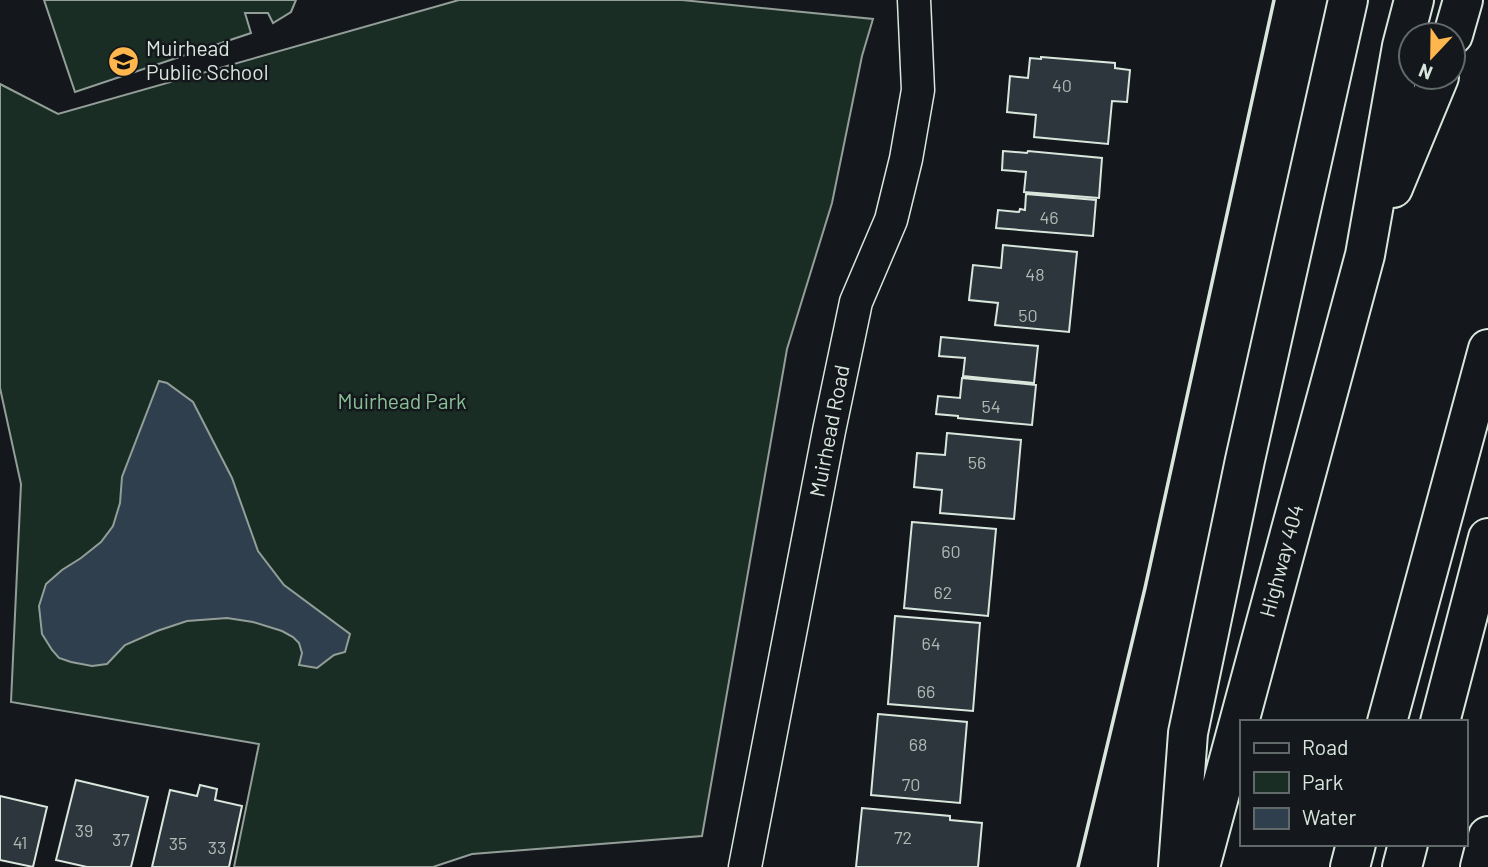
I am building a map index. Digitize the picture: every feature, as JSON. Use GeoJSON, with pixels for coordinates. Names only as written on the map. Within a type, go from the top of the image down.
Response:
{"type":"FeatureCollection","features":[{"type":"Feature","properties":{"kind":"highway"},"geometry":{"type":"LineString","coordinates":[[1178,867],[1188,733],[1245,460],[1348,0]]}},
{"type":"Feature","properties":{"kind":"highway","name":"Highway 404"},"geometry":{"type":"LineString","coordinates":[[1200,867],[1365,255],[1402,46],[1414,0]]}},
{"type":"Feature","properties":{"kind":"highway"},"geometry":{"type":"LineString","coordinates":[[1457,21],[1463,0]]}},
{"type":"Feature","properties":{"kind":"highway","name":"Highway 404"},"geometry":{"type":"LineString","coordinates":[[1365,255],[1433,91]]}},
{"type":"Feature","properties":{"kind":"highway"},"geometry":{"type":"LineString","coordinates":[[1388,720],[1488,349]]}},
{"type":"Feature","properties":{"kind":"highway"},"geometry":{"type":"LineString","coordinates":[[1441,720],[1488,538]]}},
{"type":"Feature","properties":{"kind":"highway"},"geometry":{"type":"LineString","coordinates":[[1480,867],[1488,836]]}},
{"type":"Feature","properties":{"kind":"highway"},"geometry":{"type":"LineString","coordinates":[[1350,867],[1355,846]]}},
{"type":"Feature","properties":{"kind":"highway"},"geometry":{"type":"LineString","coordinates":[[1402,867],[1407,846]]}},
{"type":"Feature","properties":{"kind":"street","name":"Muirhead Road"},"geometry":{"type":"LineString","coordinates":[[745,867],[856,302],[891,220],[906,159],[918,90],[914,0]]}},
{"type":"Feature","properties":{"kind":"green space"},"geometry":{"type":"Polygon","coordinates":[[[44,0],[296,0],[291,12],[273,23],[268,13],[245,13],[251,33],[75,92],[44,0]]]}},
{"type":"Feature","properties":{"kind":"green space","name":"Muirhead Park"},"geometry":{"type":"Polygon","coordinates":[[[459,0],[682,0],[873,19],[862,56],[832,203],[787,349],[702,836],[472,854],[433,867],[234,867],[259,744],[11,702],[21,484],[0,388],[0,84],[58,114],[459,0]]]}},
{"type":"Feature","properties":{"kind":"water"},"geometry":{"type":"Polygon","coordinates":[[[159,381],[167,383],[193,402],[232,478],[258,551],[284,585],[350,634],[345,652],[334,655],[317,668],[299,665],[302,653],[299,643],[293,637],[253,622],[227,618],[187,621],[157,631],[125,645],[107,664],[92,666],[71,662],[59,658],[52,650],[42,634],[39,606],[46,584],[101,542],[113,526],[120,503],[122,477],[159,381]]]}},
{"type":"Feature","properties":{"kind":"building"},"geometry":{"type":"Polygon","coordinates":[[[1030,58],[1115,63],[1115,68],[1130,70],[1127,102],[1112,101],[1108,144],[1034,137],[1036,115],[1007,112],[1010,76],[1028,78],[1030,58]]]}},
{"type":"Feature","properties":{"kind":"building"},"geometry":{"type":"Polygon","coordinates":[[[1003,151],[1102,158],[1099,198],[1024,192],[1026,172],[1002,170],[1003,151]]]}},
{"type":"Feature","properties":{"kind":"building"},"geometry":{"type":"Polygon","coordinates":[[[1026,194],[1096,200],[1093,236],[996,228],[998,210],[1025,210],[1026,194]]]}},
{"type":"Feature","properties":{"kind":"building"},"geometry":{"type":"Polygon","coordinates":[[[1003,245],[1077,252],[1069,332],[995,325],[998,303],[969,300],[973,265],[1001,268],[1003,245]]]}},
{"type":"Feature","properties":{"kind":"building"},"geometry":{"type":"Polygon","coordinates":[[[941,337],[1038,346],[1034,383],[963,376],[965,358],[939,356],[941,337]]]}},
{"type":"Feature","properties":{"kind":"building"},"geometry":{"type":"Polygon","coordinates":[[[962,378],[1036,385],[1032,425],[936,414],[938,396],[960,398],[962,378]]]}},
{"type":"Feature","properties":{"kind":"building"},"geometry":{"type":"Polygon","coordinates":[[[947,433],[1021,440],[1014,519],[940,513],[942,490],[914,487],[917,453],[945,455],[947,433]]]}},
{"type":"Feature","properties":{"kind":"building"},"geometry":{"type":"Polygon","coordinates":[[[912,522],[996,529],[988,616],[904,608],[912,522]]]}},
{"type":"Feature","properties":{"kind":"building"},"geometry":{"type":"Polygon","coordinates":[[[895,616],[980,623],[973,711],[888,704],[895,616]]]}},
{"type":"Feature","properties":{"kind":"building"},"geometry":{"type":"Polygon","coordinates":[[[878,714],[967,722],[960,803],[871,795],[878,714]]]}},
{"type":"Feature","properties":{"kind":"building"},"geometry":{"type":"Polygon","coordinates":[[[76,780],[148,797],[131,867],[87,867],[56,860],[76,780]]]}},
{"type":"Feature","properties":{"kind":"building"},"geometry":{"type":"Polygon","coordinates":[[[200,785],[217,789],[215,800],[242,806],[229,867],[152,867],[170,790],[197,796],[200,785]]]}},
{"type":"Feature","properties":{"kind":"building"},"geometry":{"type":"Polygon","coordinates":[[[0,796],[47,807],[33,867],[0,860],[0,796]]]}},
{"type":"Feature","properties":{"kind":"building"},"geometry":{"type":"Polygon","coordinates":[[[862,808],[950,816],[950,820],[982,823],[978,867],[856,867],[862,808]]]}},
{"type":"Feature","properties":{"kind":"wall"},"geometry":{"type":"LineString","coordinates":[[1078,867],[1145,588],[1274,0]]}},
{"type":"Feature","properties":{"kind":"place","name":"Muirhead Public School"},"geometry":{"type":"Point","coordinates":[123,61]}}]}
